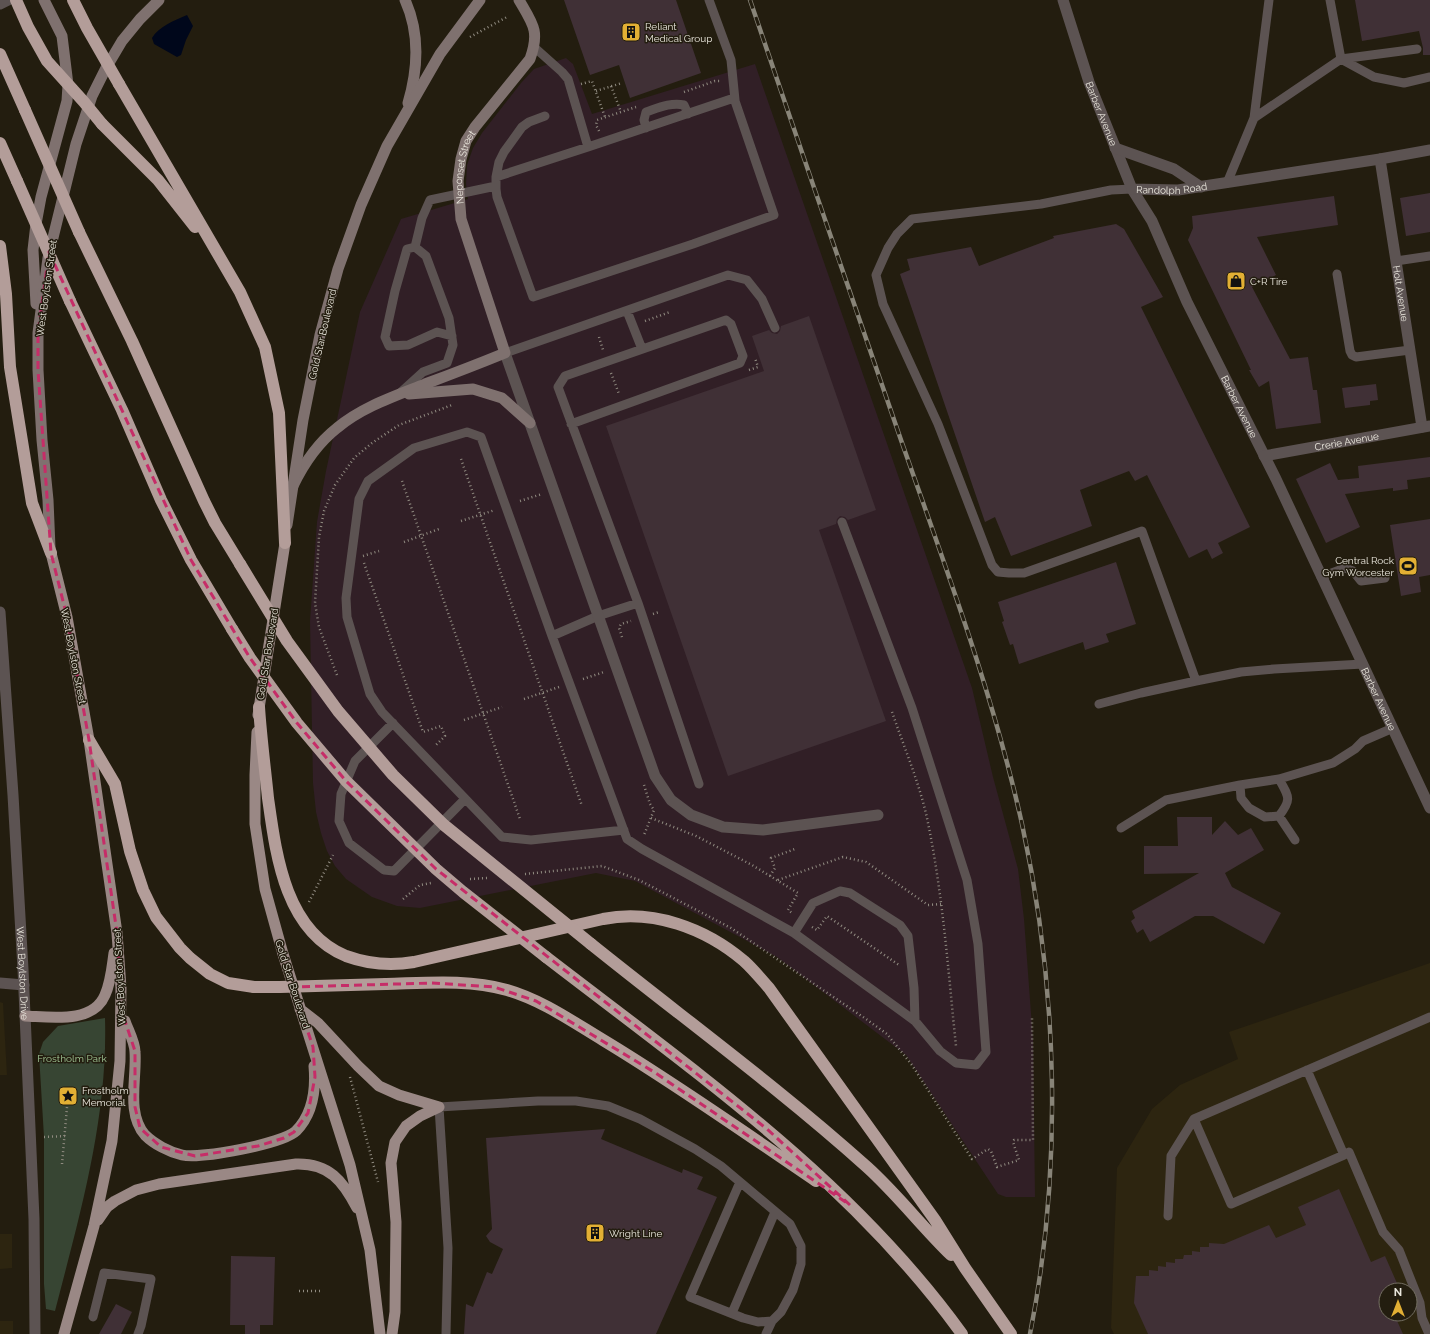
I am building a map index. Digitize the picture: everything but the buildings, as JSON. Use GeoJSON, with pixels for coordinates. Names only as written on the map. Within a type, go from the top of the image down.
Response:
{"type":"FeatureCollection","features":[{"type":"Feature","properties":{"kind":"highway"},"geometry":{"type":"LineString","coordinates":[[16,0],[33,37],[47,61],[102,124],[158,180],[206,243],[240,292]]}},
{"type":"Feature","properties":{"kind":"highway"},"geometry":{"type":"LineString","coordinates":[[74,0],[87,28],[240,292],[265,347],[279,413],[285,543]]}},
{"type":"Feature","properties":{"kind":"highway"},"geometry":{"type":"LineString","coordinates":[[0,54],[79,232],[132,341],[215,523],[287,641],[338,711],[393,775],[444,825],[764,1081],[850,1152],[886,1184],[942,1246],[965,1268]]}},
{"type":"Feature","properties":{"kind":"highway"},"geometry":{"type":"LineString","coordinates":[[0,143],[70,301],[122,410],[161,500],[190,560],[250,658],[297,723],[346,781],[436,869],[463,892],[767,1129],[850,1205],[896,1253],[962,1334]]}},
{"type":"Feature","properties":{"kind":"highway"},"geometry":{"type":"LineString","coordinates":[[0,246],[5,286],[10,367],[32,503],[51,552]]}},
{"type":"Feature","properties":{"kind":"highway"},"geometry":{"type":"LineString","coordinates":[[259,707],[262,756],[274,836],[280,864],[294,906],[305,924],[318,939],[329,947],[354,959],[379,964],[391,964],[414,962],[614,916],[641,916],[657,918],[673,922],[701,933],[725,947],[745,962],[769,988],[935,1220],[965,1268],[1011,1334]]}},
{"type":"Feature","properties":{"kind":"highway"},"geometry":{"type":"LineString","coordinates":[[89,740],[116,784],[130,851],[143,890],[156,918],[180,948],[210,974],[228,983],[254,986],[280,987],[450,983],[471,984],[508,990],[536,1001],[565,1017],[654,1072],[850,1205]]}},
{"type":"Feature","properties":{"kind":"main road"},"geometry":{"type":"LineString","coordinates":[[38,333],[33,250],[41,197],[66,101],[68,85],[62,36],[44,0]]}},
{"type":"Feature","properties":{"kind":"main road","name":"West Boylston Street"},"geometry":{"type":"LineString","coordinates":[[64,1334],[94,1226],[108,1163],[115,1114],[120,1061],[122,1012],[117,933],[89,740],[67,617],[51,552],[39,395],[38,333],[48,258],[76,144],[92,96],[122,41],[140,19],[159,0]]}},
{"type":"Feature","properties":{"kind":"main road"},"geometry":{"type":"LineString","coordinates":[[402,120],[412,88],[416,61],[414,28],[406,0]]}},
{"type":"Feature","properties":{"kind":"main road","name":"Neponset Street"},"geometry":{"type":"LineString","coordinates":[[505,353],[461,219],[458,181],[461,159],[466,142],[475,127],[530,59],[534,47],[534,28],[519,0]]}},
{"type":"Feature","properties":{"kind":"main road","name":"Gold Star Boulevard"},"geometry":{"type":"LineString","coordinates":[[380,1334],[375,1288],[363,1219],[350,1165],[268,904],[256,836],[255,775],[259,707],[304,413],[320,335],[338,270],[361,204],[387,146],[440,54],[480,1]]}},
{"type":"Feature","properties":{"kind":"main road"},"geometry":{"type":"LineString","coordinates":[[293,486],[301,470],[313,452],[338,427],[366,409],[505,353]]}},
{"type":"Feature","properties":{"kind":"main road"},"geometry":{"type":"LineString","coordinates":[[399,395],[473,389],[502,398],[530,423]]}},
{"type":"Feature","properties":{"kind":"main road"},"geometry":{"type":"LineString","coordinates":[[25,1016],[82,1016],[95,1009],[101,1003],[108,986],[117,933]]}},
{"type":"Feature","properties":{"kind":"main road"},"geometry":{"type":"LineString","coordinates":[[300,1009],[318,1023],[379,1086],[399,1096],[439,1107]]}},
{"type":"Feature","properties":{"kind":"main road"},"geometry":{"type":"LineString","coordinates":[[122,1012],[135,1051],[135,1107],[140,1128],[161,1147],[183,1155],[195,1156],[258,1146],[284,1138],[294,1132],[308,1113],[312,1100],[315,1077],[313,1047]]}},
{"type":"Feature","properties":{"kind":"main road"},"geometry":{"type":"LineString","coordinates":[[392,1334],[394,1312],[396,1222],[391,1163],[396,1142],[406,1126],[420,1116],[439,1107]]}},
{"type":"Feature","properties":{"kind":"main road"},"geometry":{"type":"LineString","coordinates":[[94,1226],[107,1207],[126,1194],[136,1190],[159,1184],[304,1164],[321,1167],[331,1173],[340,1182],[363,1219]]}},
{"type":"Feature","properties":{"kind":"street"},"geometry":{"type":"LineString","coordinates":[[0,4],[8,0]]}},
{"type":"Feature","properties":{"kind":"street","name":"Barber Avenue"},"geometry":{"type":"LineString","coordinates":[[1063,0],[1089,82],[1132,189],[1152,221],[1187,302],[1264,456],[1430,808]]}},
{"type":"Feature","properties":{"kind":"street"},"geometry":{"type":"LineString","coordinates":[[1115,148],[1174,169],[1201,187]]}},
{"type":"Feature","properties":{"kind":"street","name":"Randolph Road"},"geometry":{"type":"LineString","coordinates":[[1132,189],[1178,190],[1201,187],[1430,150]]}},
{"type":"Feature","properties":{"kind":"street","name":"Holt Avenue"},"geometry":{"type":"LineString","coordinates":[[1380,159],[1410,350],[1426,427]]}},
{"type":"Feature","properties":{"kind":"street"},"geometry":{"type":"LineString","coordinates":[[505,353],[655,776],[671,800],[691,815],[722,827],[763,830],[878,815]]}},
{"type":"Feature","properties":{"kind":"street","name":"Crerie Avenue"},"geometry":{"type":"LineString","coordinates":[[1264,456],[1426,427]]}},
{"type":"Feature","properties":{"kind":"street","name":"West Boylston Drive"},"geometry":{"type":"LineString","coordinates":[[0,612],[4,717],[14,795],[24,985],[34,1219],[35,1334]]}},
{"type":"Feature","properties":{"kind":"street"},"geometry":{"type":"LineString","coordinates":[[0,983],[24,985]]}},
{"type":"Feature","properties":{"kind":"lane"},"geometry":{"type":"LineString","coordinates":[[545,116],[529,122],[522,127],[504,152],[499,162],[496,181],[500,206],[533,297],[774,215],[734,100],[731,60],[709,0]]}},
{"type":"Feature","properties":{"kind":"lane"},"geometry":{"type":"LineString","coordinates":[[1227,183],[1254,118],[1269,0]]}},
{"type":"Feature","properties":{"kind":"lane"},"geometry":{"type":"LineString","coordinates":[[1330,0],[1341,59]]}},
{"type":"Feature","properties":{"kind":"lane"},"geometry":{"type":"LineString","coordinates":[[534,47],[568,79],[588,148]]}},
{"type":"Feature","properties":{"kind":"lane"},"geometry":{"type":"LineString","coordinates":[[1254,118],[1341,59],[1417,49]]}},
{"type":"Feature","properties":{"kind":"lane"},"geometry":{"type":"LineString","coordinates":[[1341,59],[1374,77],[1404,83],[1430,78]]}},
{"type":"Feature","properties":{"kind":"lane"},"geometry":{"type":"LineString","coordinates":[[415,246],[422,218],[430,200],[459,194],[734,98],[734,100]]}},
{"type":"Feature","properties":{"kind":"lane"},"geometry":{"type":"LineString","coordinates":[[646,128],[644,120],[646,112],[652,110],[677,103],[684,105],[688,114]]}},
{"type":"Feature","properties":{"kind":"lane","name":"Randolph Road"},"geometry":{"type":"LineString","coordinates":[[1132,189],[1111,190],[1041,204],[912,219],[897,234],[888,248],[876,275],[883,304],[938,424],[992,564],[998,572],[1024,573],[1142,531],[1196,681]]}},
{"type":"Feature","properties":{"kind":"lane"},"geometry":{"type":"LineString","coordinates":[[399,395],[423,372],[447,363],[453,344],[449,318],[426,256],[415,246]]}},
{"type":"Feature","properties":{"kind":"lane"},"geometry":{"type":"LineString","coordinates":[[415,246],[408,249],[395,291],[385,338],[389,346],[408,345],[438,332],[452,336]]}},
{"type":"Feature","properties":{"kind":"lane"},"geometry":{"type":"LineString","coordinates":[[1396,261],[1430,256]]}},
{"type":"Feature","properties":{"kind":"lane"},"geometry":{"type":"LineString","coordinates":[[1337,274],[1350,351],[1352,355],[1356,357],[1410,350]]}},
{"type":"Feature","properties":{"kind":"lane"},"geometry":{"type":"LineString","coordinates":[[505,353],[728,275],[747,280],[762,299],[775,328]]}},
{"type":"Feature","properties":{"kind":"lane"},"geometry":{"type":"LineString","coordinates":[[627,311],[642,349]]}},
{"type":"Feature","properties":{"kind":"lane"},"geometry":{"type":"LineString","coordinates":[[571,424],[740,363],[743,356],[731,324],[726,320],[565,376],[558,387],[571,424],[638,603],[699,784]]}},
{"type":"Feature","properties":{"kind":"lane"},"geometry":{"type":"LineString","coordinates":[[624,830],[531,840],[502,837],[382,712],[370,694],[348,617],[346,598],[358,499],[368,481],[414,448],[468,432],[481,437],[552,636],[624,830],[627,839],[642,849],[794,933],[915,1021],[940,1051],[956,1063],[976,1065],[986,1052],[978,944],[967,880],[912,708],[842,522]]}},
{"type":"Feature","properties":{"kind":"lane"},"geometry":{"type":"LineString","coordinates":[[1321,576],[1345,568],[1353,571],[1361,581],[1385,578]]}},
{"type":"Feature","properties":{"kind":"lane"},"geometry":{"type":"LineString","coordinates":[[552,636],[598,616],[638,603]]}},
{"type":"Feature","properties":{"kind":"lane"},"geometry":{"type":"LineString","coordinates":[[1099,704],[1140,693],[1241,672],[1363,664]]}},
{"type":"Feature","properties":{"kind":"lane"},"geometry":{"type":"LineString","coordinates":[[393,723],[355,761],[340,794],[339,821],[349,843],[384,870],[394,870],[465,799]]}},
{"type":"Feature","properties":{"kind":"lane"},"geometry":{"type":"LineString","coordinates":[[1121,828],[1166,800],[1280,778],[1333,763],[1355,749],[1363,741],[1393,728]]}},
{"type":"Feature","properties":{"kind":"lane"},"geometry":{"type":"LineString","coordinates":[[1240,785],[1241,798],[1249,808],[1265,817],[1279,816],[1287,805],[1288,795],[1280,778]]}},
{"type":"Feature","properties":{"kind":"lane"},"geometry":{"type":"LineString","coordinates":[[1279,816],[1294,840]]}},
{"type":"Feature","properties":{"kind":"lane"},"geometry":{"type":"LineString","coordinates":[[794,933],[812,903],[840,891],[850,893],[900,925],[908,936],[914,988],[915,1021]]}},
{"type":"Feature","properties":{"kind":"lane"},"geometry":{"type":"LineString","coordinates":[[1168,1216],[1171,1156],[1194,1120],[1430,1017]]}},
{"type":"Feature","properties":{"kind":"lane"},"geometry":{"type":"LineString","coordinates":[[1307,1070],[1344,1155]]}},
{"type":"Feature","properties":{"kind":"lane"},"geometry":{"type":"LineString","coordinates":[[446,1334],[448,1248],[439,1107],[538,1101],[576,1101],[608,1106],[640,1119],[695,1149],[721,1166],[790,1224],[801,1246],[801,1264],[793,1290],[781,1312],[772,1321],[766,1334]]}},
{"type":"Feature","properties":{"kind":"lane"},"geometry":{"type":"LineString","coordinates":[[1194,1120],[1231,1204],[1349,1152],[1383,1232],[1399,1250],[1420,1303],[1422,1318],[1429,1334]]}},
{"type":"Feature","properties":{"kind":"lane"},"geometry":{"type":"LineString","coordinates":[[740,1182],[690,1297],[758,1322],[772,1321]]}},
{"type":"Feature","properties":{"kind":"lane"},"geometry":{"type":"LineString","coordinates":[[732,1313],[775,1212]]}},
{"type":"Feature","properties":{"kind":"lane"},"geometry":{"type":"LineString","coordinates":[[93,1316],[104,1273],[151,1279],[138,1334]]}},
{"type":"Feature","properties":{"kind":"path"},"geometry":{"type":"LineString","coordinates":[[468,38],[507,17]]}},
{"type":"Feature","properties":{"kind":"path"},"geometry":{"type":"LineString","coordinates":[[580,84],[592,81],[605,117]]}},
{"type":"Feature","properties":{"kind":"path"},"geometry":{"type":"LineString","coordinates":[[596,91],[622,83]]}},
{"type":"Feature","properties":{"kind":"path"},"geometry":{"type":"LineString","coordinates":[[611,86],[620,112]]}},
{"type":"Feature","properties":{"kind":"path"},"geometry":{"type":"LineString","coordinates":[[645,321],[670,312]]}},
{"type":"Feature","properties":{"kind":"path"},"geometry":{"type":"LineString","coordinates":[[599,338],[604,354]]}},
{"type":"Feature","properties":{"kind":"path"},"geometry":{"type":"LineString","coordinates":[[611,372],[619,394]]}},
{"type":"Feature","properties":{"kind":"path"},"geometry":{"type":"LineString","coordinates":[[461,459],[582,806]]}},
{"type":"Feature","properties":{"kind":"path"},"geometry":{"type":"LineString","coordinates":[[402,481],[520,819]]}},
{"type":"Feature","properties":{"kind":"path"},"geometry":{"type":"LineString","coordinates":[[461,521],[500,508]]}},
{"type":"Feature","properties":{"kind":"path"},"geometry":{"type":"LineString","coordinates":[[404,542],[439,529]]}},
{"type":"Feature","properties":{"kind":"path"},"geometry":{"type":"LineString","coordinates":[[379,551],[361,556],[423,732],[441,726],[445,736],[435,746]]}},
{"type":"Feature","properties":{"kind":"path"},"geometry":{"type":"LineString","coordinates":[[622,637],[619,628],[621,624],[631,621]]}},
{"type":"Feature","properties":{"kind":"path"},"geometry":{"type":"LineString","coordinates":[[583,679],[604,672]]}},
{"type":"Feature","properties":{"kind":"path"},"geometry":{"type":"LineString","coordinates":[[524,699],[562,686]]}},
{"type":"Feature","properties":{"kind":"path"},"geometry":{"type":"LineString","coordinates":[[464,720],[502,707]]}},
{"type":"Feature","properties":{"kind":"path"},"geometry":{"type":"LineString","coordinates":[[892,712],[927,818],[948,958],[956,1046]]}},
{"type":"Feature","properties":{"kind":"path"},"geometry":{"type":"LineString","coordinates":[[651,818],[696,836],[752,864],[798,893],[788,910],[792,913]]}},
{"type":"Feature","properties":{"kind":"path"},"geometry":{"type":"LineString","coordinates":[[770,876],[775,868],[772,858],[795,849]]}},
{"type":"Feature","properties":{"kind":"path"},"geometry":{"type":"LineString","coordinates":[[308,904],[333,855]]}},
{"type":"Feature","properties":{"kind":"path"},"geometry":{"type":"LineString","coordinates":[[777,880],[843,857],[866,862],[928,905],[941,904]]}},
{"type":"Feature","properties":{"kind":"path"},"geometry":{"type":"LineString","coordinates":[[812,927],[817,930],[827,916],[899,965]]}},
{"type":"Feature","properties":{"kind":"path"},"geometry":{"type":"LineString","coordinates":[[343,1050],[380,1189]]}},
{"type":"Feature","properties":{"kind":"path"},"geometry":{"type":"LineString","coordinates":[[62,1164],[68,1096]]}},
{"type":"Feature","properties":{"kind":"path"},"geometry":{"type":"LineString","coordinates":[[44,1138],[65,1136]]}},
{"type":"Feature","properties":{"kind":"path"},"geometry":{"type":"LineString","coordinates":[[299,1291],[321,1291]]}},
{"type":"Feature","properties":{"kind":"highlighted area"},"geometry":{"type":"Polygon","coordinates":[[[49,252],[191,560],[250,658],[297,723],[346,781],[436,869],[767,1129],[850,1205],[654,1072],[536,1001],[494,987],[432,983],[293,987],[313,1047],[315,1077],[308,1113],[294,1132],[284,1138],[258,1146],[195,1156],[161,1147],[140,1128],[135,1107],[135,1051],[122,1012],[117,933],[89,740],[67,617],[51,553],[38,370],[38,333],[49,252]]]}},
{"type":"Feature","properties":{"kind":"shaded area"},"geometry":{"type":"Polygon","coordinates":[[[566,58],[573,64],[592,114],[755,64],[972,688],[993,777],[1018,869],[1024,919],[1033,1040],[1035,1197],[1006,1197],[998,1194],[906,1055],[777,957],[635,881],[596,873],[420,908],[397,906],[372,897],[346,879],[335,866],[327,851],[316,812],[313,783],[310,621],[317,522],[326,471],[360,312],[401,219],[468,199],[466,184],[467,165],[473,148],[482,133],[521,83],[534,69],[566,58]]]}},
{"type":"Feature","properties":{"kind":"shaded area"},"geometry":{"type":"Polygon","coordinates":[[[1430,963],[1430,1334],[1114,1334],[1111,1328],[1117,1168],[1152,1109],[1180,1085],[1238,1059],[1229,1032],[1430,963]]]}},
{"type":"Feature","properties":{"kind":"shaded area"},"geometry":{"type":"Polygon","coordinates":[[[0,1002],[3,1003],[7,1075],[0,1075],[0,1002]]]}},
{"type":"Feature","properties":{"kind":"shaded area"},"geometry":{"type":"Polygon","coordinates":[[[0,1234],[12,1234],[12,1268],[0,1269],[0,1234]]]}},
{"type":"Feature","properties":{"kind":"shaded area"},"geometry":{"type":"Polygon","coordinates":[[[0,1321],[13,1321],[13,1334],[0,1334],[0,1321]]]}},
{"type":"Feature","properties":{"kind":"green space","name":"Frostholm Park"},"geometry":{"type":"Polygon","coordinates":[[[105,1018],[105,1055],[97,1129],[83,1202],[55,1311],[46,1309],[44,1284],[44,1137],[39,1054],[43,1042],[58,1026],[105,1018]]]}},
{"type":"Feature","properties":{"kind":"water"},"geometry":{"type":"Polygon","coordinates":[[[187,15],[193,26],[181,55],[177,57],[154,44],[152,38],[158,30],[187,15]]]}},
{"type":"Feature","properties":{"kind":"railway"},"geometry":{"type":"LineString","coordinates":[[750,0],[983,678],[1022,824],[1034,886],[1043,950],[1049,1014],[1052,1079],[1048,1207],[1041,1271],[1030,1334]]}},
{"type":"Feature","properties":{"kind":"place","name":"Reliant Medical Group"},"geometry":{"type":"Point","coordinates":[631,32]}},
{"type":"Feature","properties":{"kind":"place","name":"C+R Tire"},"geometry":{"type":"Point","coordinates":[1236,281]}},
{"type":"Feature","properties":{"kind":"place","name":"Central Rock Gym Worcester"},"geometry":{"type":"Point","coordinates":[1408,566]}},
{"type":"Feature","properties":{"kind":"place","name":"Frostholm Memorial"},"geometry":{"type":"Point","coordinates":[68,1096]}},
{"type":"Feature","properties":{"kind":"place","name":"Wright Line"},"geometry":{"type":"Point","coordinates":[595,1233]}}]}
